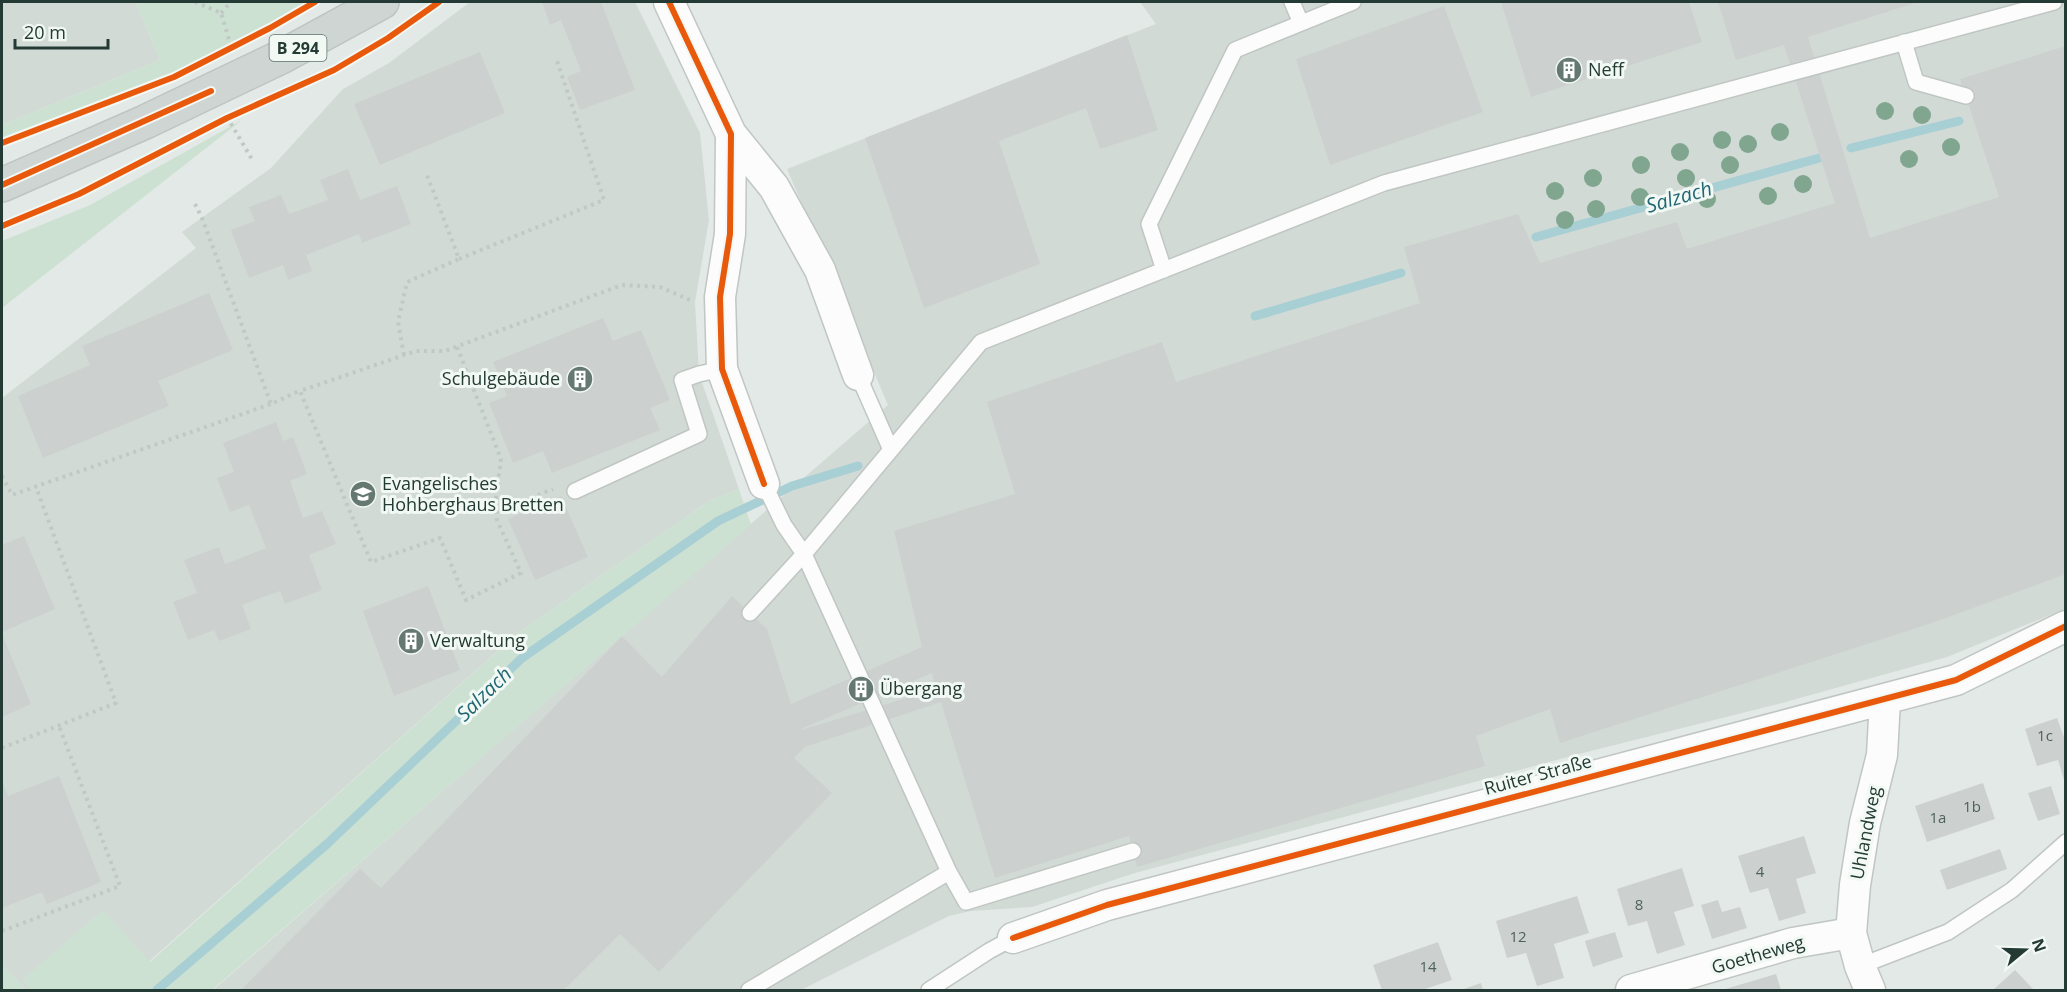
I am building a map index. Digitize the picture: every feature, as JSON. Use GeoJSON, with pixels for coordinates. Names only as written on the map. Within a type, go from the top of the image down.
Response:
{"type":"FeatureCollection","features":[{"type":"Feature","properties":{"kind":"main road","name":"B 294"},"geometry":{"type":"LineString","coordinates":[[2,185],[211,91],[283,56],[382,2]]}},
{"type":"Feature","properties":{"kind":"street"},"geometry":{"type":"LineString","coordinates":[[669,2],[731,134],[774,187],[820,270],[858,375]]}},
{"type":"Feature","properties":{"kind":"street"},"geometry":{"type":"LineString","coordinates":[[731,134],[730,234],[720,297],[722,369],[764,484]]}},
{"type":"Feature","properties":{"kind":"street","name":"Ruiter Straße"},"geometry":{"type":"LineString","coordinates":[[1013,938],[1107,905],[1956,680],[2066,626]]}},
{"type":"Feature","properties":{"kind":"street","name":"Uhlandweg"},"geometry":{"type":"LineString","coordinates":[[1865,978],[1851,933],[1855,885],[1865,823],[1882,755],[1885,700]]}},
{"type":"Feature","properties":{"kind":"street","name":"Goetheweg"},"geometry":{"type":"LineString","coordinates":[[1631,990],[1793,944],[1851,933]]}},
{"type":"Feature","properties":{"kind":"lane"},"geometry":{"type":"LineString","coordinates":[[1292,2],[1301,23]]}},
{"type":"Feature","properties":{"kind":"lane"},"geometry":{"type":"LineString","coordinates":[[1164,270],[1149,224],[1235,50],[1353,2]]}},
{"type":"Feature","properties":{"kind":"lane"},"geometry":{"type":"LineString","coordinates":[[750,613],[804,554],[981,342],[1384,183],[2054,2]]}},
{"type":"Feature","properties":{"kind":"lane"},"geometry":{"type":"LineString","coordinates":[[1904,42],[1916,82],[1966,96]]}},
{"type":"Feature","properties":{"kind":"lane"},"geometry":{"type":"LineString","coordinates":[[576,491],[699,434],[682,381],[699,374],[722,369]]}},
{"type":"Feature","properties":{"kind":"lane"},"geometry":{"type":"LineString","coordinates":[[858,375],[891,450]]}},
{"type":"Feature","properties":{"kind":"lane"},"geometry":{"type":"LineString","coordinates":[[764,484],[784,525],[804,554],[949,872],[966,902],[1133,851]]}},
{"type":"Feature","properties":{"kind":"lane","name":"Uhlandweg"},"geometry":{"type":"LineString","coordinates":[[1865,978],[1948,932],[2012,890],[2066,842]]}},
{"type":"Feature","properties":{"kind":"lane"},"geometry":{"type":"LineString","coordinates":[[749,990],[949,872]]}},
{"type":"Feature","properties":{"kind":"lane","name":"Ruiter Straße"},"geometry":{"type":"LineString","coordinates":[[929,990],[1013,938]]}},
{"type":"Feature","properties":{"kind":"path"},"geometry":{"type":"LineString","coordinates":[[195,2],[221,13]]}},
{"type":"Feature","properties":{"kind":"path"},"geometry":{"type":"LineString","coordinates":[[221,13],[231,2]]}},
{"type":"Feature","properties":{"kind":"path"},"geometry":{"type":"LineString","coordinates":[[221,13],[231,47]]}},
{"type":"Feature","properties":{"kind":"path"},"geometry":{"type":"LineString","coordinates":[[404,355],[398,322],[406,282],[604,200],[556,58]]}},
{"type":"Feature","properties":{"kind":"path"},"geometry":{"type":"LineString","coordinates":[[211,91],[253,161]]}},
{"type":"Feature","properties":{"kind":"path"},"geometry":{"type":"LineString","coordinates":[[427,175],[459,259]]}},
{"type":"Feature","properties":{"kind":"path"},"geometry":{"type":"LineString","coordinates":[[195,204],[271,404]]}},
{"type":"Feature","properties":{"kind":"path"},"geometry":{"type":"LineString","coordinates":[[2,476],[12,495],[416,351],[445,351],[457,347],[622,285],[660,287],[695,302],[720,297]]}},
{"type":"Feature","properties":{"kind":"path"},"geometry":{"type":"LineString","coordinates":[[300,391],[370,562],[440,538],[466,600],[521,573],[497,520],[495,504],[501,459],[457,347]]}},
{"type":"Feature","properties":{"kind":"path"},"geometry":{"type":"LineString","coordinates":[[496,512],[572,482],[576,491]]}},
{"type":"Feature","properties":{"kind":"path"},"geometry":{"type":"LineString","coordinates":[[2,748],[116,703],[36,487]]}},
{"type":"Feature","properties":{"kind":"path"},"geometry":{"type":"LineString","coordinates":[[2,931],[120,886],[59,726]]}},
{"type":"Feature","properties":{"kind":"shaded area"},"geometry":{"type":"Polygon","coordinates":[[[2,2],[136,2],[160,60],[2,125],[2,2]]]}},
{"type":"Feature","properties":{"kind":"shaded area","name":"Evangelisches Hohberghaus Bretten"},"geometry":{"type":"Polygon","coordinates":[[[470,2],[635,2],[700,133],[709,220],[695,302],[699,374],[739,489],[711,500],[518,633],[117,990],[26,990],[2,966],[2,398],[196,248],[182,232],[271,168],[343,89],[389,63],[470,2]]]}},
{"type":"Feature","properties":{"kind":"shaded area"},"geometry":{"type":"Polygon","coordinates":[[[1140,2],[2065,2],[2065,609],[1947,657],[1782,703],[1579,754],[1135,873],[1032,907],[971,911],[949,916],[801,990],[213,990],[888,405],[787,169],[1156,24],[1140,2]]]}},
{"type":"Feature","properties":{"kind":"green space"},"geometry":{"type":"Polygon","coordinates":[[[136,2],[315,2],[270,28],[174,77],[2,143],[2,125],[160,60],[136,2]]]}},
{"type":"Feature","properties":{"kind":"green space"},"geometry":{"type":"Polygon","coordinates":[[[242,120],[2,308],[2,241],[90,205],[242,120]]]}},
{"type":"Feature","properties":{"kind":"green space"},"geometry":{"type":"Polygon","coordinates":[[[739,489],[751,525],[212,990],[31,990],[22,980],[103,910],[150,962],[518,633],[711,500],[739,489]]]}},
{"type":"Feature","properties":{"kind":"green space"},"geometry":{"type":"Polygon","coordinates":[[[2,966],[26,990],[2,990],[2,966]]]}},
{"type":"Feature","properties":{"kind":"building"},"geometry":{"type":"Polygon","coordinates":[[[542,2],[601,2],[635,90],[580,110],[567,77],[581,71],[561,20],[550,25],[542,2]]]}},
{"type":"Feature","properties":{"kind":"building","name":"Neff"},"geometry":{"type":"Polygon","coordinates":[[[1501,2],[1689,2],[1702,42],[1531,97],[1501,2]]]}},
{"type":"Feature","properties":{"kind":"building"},"geometry":{"type":"Polygon","coordinates":[[[1718,2],[1918,2],[1808,37],[1870,238],[1999,197],[1960,79],[2066,46],[2066,574],[1932,623],[1560,743],[1550,709],[1476,736],[1485,766],[1137,867],[1129,836],[995,878],[941,702],[805,747],[794,758],[832,793],[659,972],[620,934],[564,990],[241,990],[360,869],[381,888],[622,636],[662,677],[732,596],[767,629],[791,704],[922,647],[894,531],[1015,494],[987,402],[1162,342],[1176,382],[1420,303],[1404,247],[1518,214],[1540,263],[1677,222],[1687,249],[1835,203],[1784,45],[1736,60],[1718,2]],[[932,673],[801,730],[936,689],[932,673]]]}},
{"type":"Feature","properties":{"kind":"building"},"geometry":{"type":"Polygon","coordinates":[[[1444,6],[1483,112],[1330,165],[1296,59],[1444,6]]]}},
{"type":"Feature","properties":{"kind":"building"},"geometry":{"type":"Polygon","coordinates":[[[1127,35],[1158,130],[1100,149],[1086,108],[999,141],[1040,264],[924,308],[865,138],[1127,35]]]}},
{"type":"Feature","properties":{"kind":"building"},"geometry":{"type":"Polygon","coordinates":[[[480,52],[505,113],[380,165],[354,104],[480,52]]]}},
{"type":"Feature","properties":{"kind":"building"},"geometry":{"type":"Polygon","coordinates":[[[348,169],[360,200],[397,186],[411,224],[362,243],[359,234],[306,255],[312,271],[288,280],[283,265],[249,278],[231,230],[255,221],[249,207],[281,195],[289,214],[328,200],[320,180],[348,169]]]}},
{"type":"Feature","properties":{"kind":"building"},"geometry":{"type":"Polygon","coordinates":[[[209,293],[233,350],[158,381],[169,406],[43,458],[18,396],[90,365],[82,346],[209,293]]]}},
{"type":"Feature","properties":{"kind":"building","name":"Schulgebäude"},"geometry":{"type":"Polygon","coordinates":[[[603,318],[613,341],[641,330],[670,400],[650,408],[660,430],[552,473],[543,451],[513,463],[489,403],[507,396],[493,362],[603,318]]]}},
{"type":"Feature","properties":{"kind":"building"},"geometry":{"type":"Polygon","coordinates":[[[276,422],[283,441],[293,437],[307,474],[290,481],[303,518],[322,511],[336,544],[309,555],[322,590],[285,604],[280,591],[242,605],[251,629],[219,641],[214,630],[188,640],[173,602],[197,593],[184,560],[219,547],[225,564],[266,548],[249,505],[230,512],[217,478],[234,472],[223,443],[276,422]]]}},
{"type":"Feature","properties":{"kind":"building","name":"Verwaltung"},"geometry":{"type":"Polygon","coordinates":[[[561,496],[588,557],[535,580],[508,519],[561,496]]]}},
{"type":"Feature","properties":{"kind":"building"},"geometry":{"type":"Polygon","coordinates":[[[24,536],[55,609],[2,632],[2,545],[24,536]]]}},
{"type":"Feature","properties":{"kind":"building","name":"Verwaltung"},"geometry":{"type":"Polygon","coordinates":[[[428,586],[460,670],[394,696],[363,611],[428,586]]]}},
{"type":"Feature","properties":{"kind":"building"},"geometry":{"type":"Polygon","coordinates":[[[2,634],[31,704],[2,717],[2,634]]]}},
{"type":"Feature","properties":{"kind":"building"},"geometry":{"type":"Polygon","coordinates":[[[2057,718],[2066,743],[2065,783],[2058,760],[2037,766],[2025,729],[2057,718]]]}},
{"type":"Feature","properties":{"kind":"building"},"geometry":{"type":"Polygon","coordinates":[[[59,776],[101,882],[47,904],[42,892],[2,908],[2,781],[8,796],[59,776]]]}},
{"type":"Feature","properties":{"kind":"building"},"geometry":{"type":"Polygon","coordinates":[[[1983,783],[1995,819],[1927,842],[1915,806],[1983,783]]]}},
{"type":"Feature","properties":{"kind":"building"},"geometry":{"type":"Polygon","coordinates":[[[2051,786],[2060,814],[2038,821],[2028,793],[2051,786]]]}},
{"type":"Feature","properties":{"kind":"building"},"geometry":{"type":"Polygon","coordinates":[[[1804,836],[1816,873],[1796,879],[1806,913],[1779,921],[1768,888],[1750,893],[1738,856],[1804,836]]]}},
{"type":"Feature","properties":{"kind":"building"},"geometry":{"type":"Polygon","coordinates":[[[2000,849],[2007,869],[1947,890],[1940,870],[2000,849]]]}},
{"type":"Feature","properties":{"kind":"building"},"geometry":{"type":"Polygon","coordinates":[[[1682,868],[1694,906],[1674,912],[1685,945],[1657,954],[1647,921],[1628,926],[1617,889],[1682,868]]]}},
{"type":"Feature","properties":{"kind":"building"},"geometry":{"type":"Polygon","coordinates":[[[1577,896],[1589,933],[1554,944],[1564,978],[1537,986],[1526,953],[1507,958],[1496,921],[1577,896]]]}},
{"type":"Feature","properties":{"kind":"building"},"geometry":{"type":"Polygon","coordinates":[[[1718,900],[1722,912],[1740,907],[1747,928],[1712,939],[1701,905],[1718,900]]]}},
{"type":"Feature","properties":{"kind":"building"},"geometry":{"type":"Polygon","coordinates":[[[1615,932],[1623,957],[1593,967],[1585,941],[1615,932]]]}},
{"type":"Feature","properties":{"kind":"building"},"geometry":{"type":"Polygon","coordinates":[[[1438,942],[1452,980],[1422,990],[1382,990],[1373,965],[1438,942]]]}},
{"type":"Feature","properties":{"kind":"building"},"geometry":{"type":"Polygon","coordinates":[[[2015,970],[2034,990],[1993,990],[2015,970]]]}},
{"type":"Feature","properties":{"kind":"building"},"geometry":{"type":"Polygon","coordinates":[[[1776,974],[1781,990],[1722,990],[1776,974]]]}},
{"type":"Feature","properties":{"kind":"building"},"geometry":{"type":"Polygon","coordinates":[[[1481,983],[1483,990],[1461,990],[1481,983]]]}},
{"type":"Feature","properties":{"kind":"waterway","name":"Salzach"},"geometry":{"type":"LineString","coordinates":[[1851,148],[1959,121]]}},
{"type":"Feature","properties":{"kind":"waterway","name":"Salzach"},"geometry":{"type":"LineString","coordinates":[[1536,237],[1823,157]]}},
{"type":"Feature","properties":{"kind":"waterway","name":"Salzach"},"geometry":{"type":"LineString","coordinates":[[1255,316],[1401,273]]}},
{"type":"Feature","properties":{"kind":"waterway","name":"Salzach"},"geometry":{"type":"LineString","coordinates":[[157,990],[327,844],[522,658],[718,521],[792,486],[858,466]]}},
{"type":"Feature","properties":{"kind":"cycle path"},"geometry":{"type":"LineString","coordinates":[[2,143],[174,77],[270,28],[315,2]]}},
{"type":"Feature","properties":{"kind":"cycle path"},"geometry":{"type":"LineString","coordinates":[[2,226],[79,194],[227,118],[334,70],[388,38],[439,2]]}},
{"type":"Feature","properties":{"kind":"cycle path"},"geometry":{"type":"LineString","coordinates":[[669,2],[731,134],[730,234],[720,297],[722,369],[764,484]]}},
{"type":"Feature","properties":{"kind":"cycle path"},"geometry":{"type":"LineString","coordinates":[[2,185],[211,91]]}},
{"type":"Feature","properties":{"kind":"cycle path"},"geometry":{"type":"LineString","coordinates":[[1013,938],[1107,905],[1956,680],[2066,626]]}},
{"type":"Feature","properties":{"kind":"place","name":"Neff"},"geometry":{"type":"Point","coordinates":[1569,70]}},
{"type":"Feature","properties":{"kind":"place","name":"Schulgebäude"},"geometry":{"type":"Point","coordinates":[580,379]}},
{"type":"Feature","properties":{"kind":"place","name":"Evangelisches Hohberghaus Bretten"},"geometry":{"type":"Point","coordinates":[363,494]}},
{"type":"Feature","properties":{"kind":"place","name":"Verwaltung"},"geometry":{"type":"Point","coordinates":[411,641]}},
{"type":"Feature","properties":{"kind":"place","name":"Übergang"},"geometry":{"type":"Point","coordinates":[861,689]}}]}
